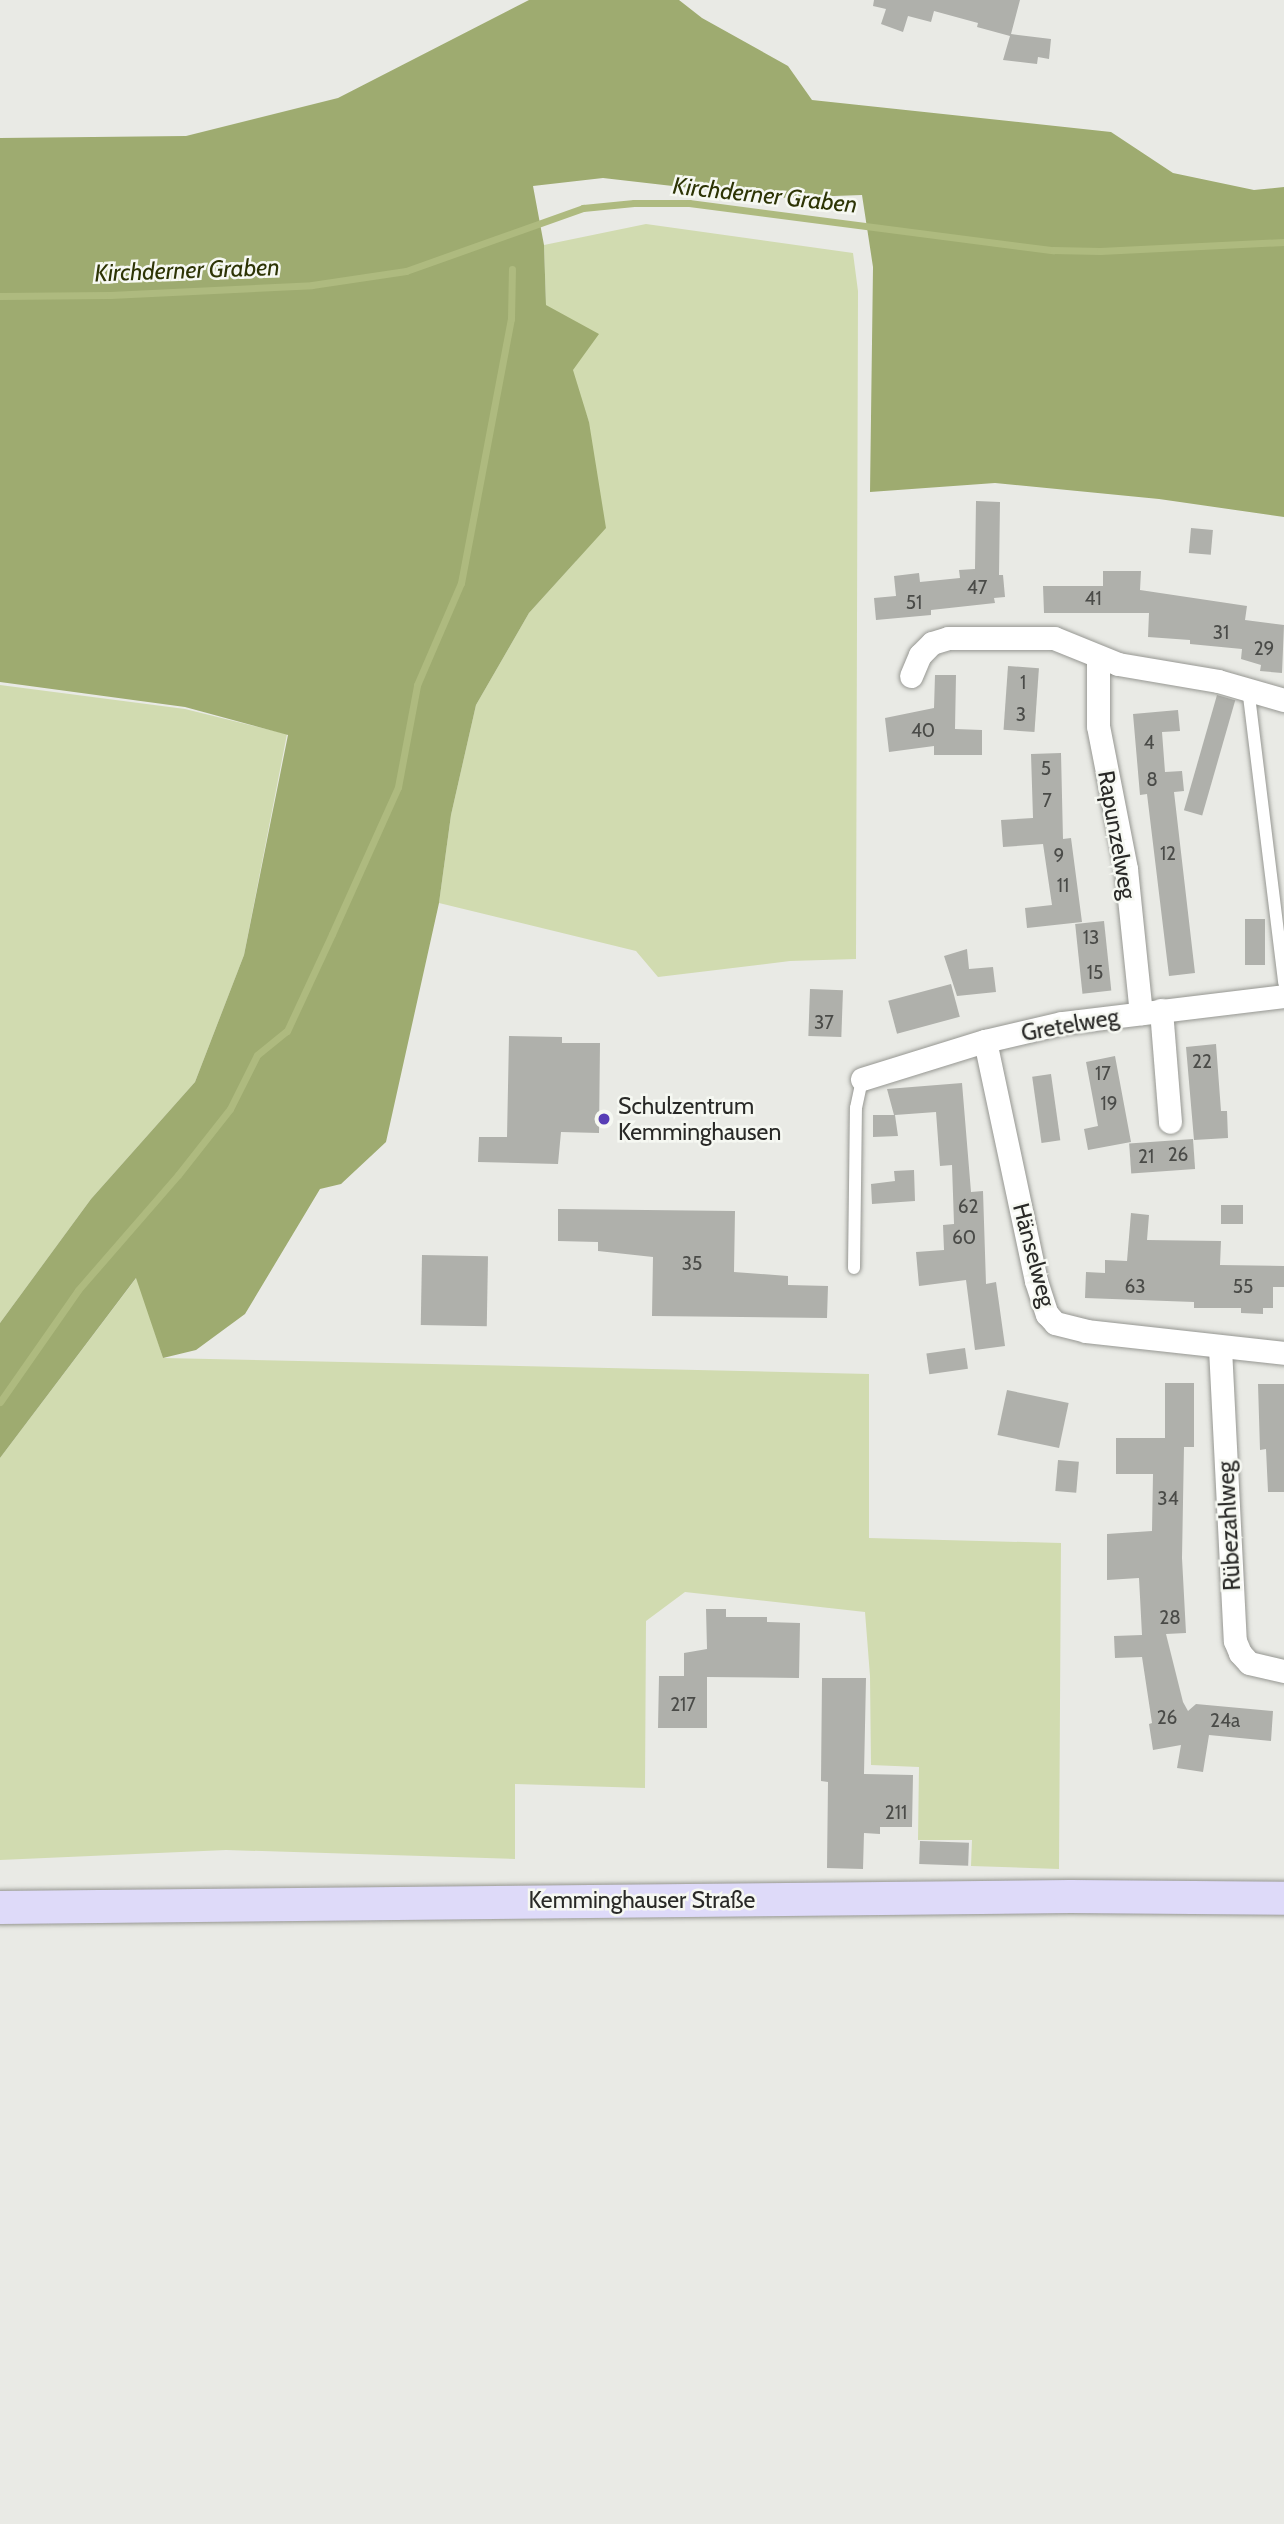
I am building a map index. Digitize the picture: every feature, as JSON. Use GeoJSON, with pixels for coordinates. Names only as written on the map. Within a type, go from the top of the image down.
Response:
{"type":"FeatureCollection","features":[{"type":"Feature","properties":{"kind":"main road","name":"Kemminghauser Straße"},"geometry":{"type":"LineString","coordinates":[[0,1907],[1042,1896],[1284,1898]]}},
{"type":"Feature","properties":{"kind":"street"},"geometry":{"type":"LineString","coordinates":[[911,676],[920,655],[932,643],[948,638],[1054,638],[1098,658],[1251,689],[1284,700]]}},
{"type":"Feature","properties":{"kind":"street","name":"Rapunzelweg"},"geometry":{"type":"LineString","coordinates":[[1098,658],[1098,726],[1170,1122]]}},
{"type":"Feature","properties":{"kind":"street","name":"Gretelweg"},"geometry":{"type":"LineString","coordinates":[[862,1079],[985,1041],[1062,1023],[1284,996]]}},
{"type":"Feature","properties":{"kind":"street","name":"Hänselweg"},"geometry":{"type":"LineString","coordinates":[[985,1041],[1036,1281],[1046,1314],[1055,1323],[1071,1329],[1220,1348],[1284,1353]]}},
{"type":"Feature","properties":{"kind":"street","name":"Rübezahlweg"},"geometry":{"type":"LineString","coordinates":[[1220,1348],[1235,1641],[1240,1653],[1249,1663],[1284,1671]]}},
{"type":"Feature","properties":{"kind":"lane"},"geometry":{"type":"LineString","coordinates":[[1251,689],[1249,696],[1284,983]]}},
{"type":"Feature","properties":{"kind":"lane"},"geometry":{"type":"LineString","coordinates":[[855,1268],[856,1108],[862,1079]]}},
{"type":"Feature","properties":{"kind":"green space"},"geometry":{"type":"Polygon","coordinates":[[[529,0],[679,0],[702,18],[788,66],[812,100],[1111,132],[1173,173],[1254,190],[1284,187],[1284,517],[1159,499],[995,483],[870,492],[873,267],[862,195],[778,198],[603,178],[533,186],[544,245],[546,305],[599,334],[573,370],[589,422],[606,528],[529,613],[476,705],[451,815],[439,903],[386,1142],[341,1184],[320,1189],[245,1314],[196,1350],[163,1358],[136,1278],[0,1458],[0,1323],[91,1199],[195,1082],[244,955],[288,735],[185,707],[0,682],[0,138],[186,136],[338,98],[529,0]]]}},
{"type":"Feature","properties":{"kind":"green space"},"geometry":{"type":"Polygon","coordinates":[[[646,224],[853,253],[858,291],[856,959],[790,961],[658,977],[636,951],[439,903],[451,815],[476,705],[529,613],[576,561],[589,422],[546,305],[544,245],[646,224]]]}},
{"type":"Feature","properties":{"kind":"green space"},"geometry":{"type":"Polygon","coordinates":[[[0,685],[185,709],[287,734],[244,955],[195,1082],[91,1199],[0,1323],[0,685]]]}},
{"type":"Feature","properties":{"kind":"green space"},"geometry":{"type":"Polygon","coordinates":[[[137,1277],[163,1358],[869,1374],[869,1538],[1061,1543],[1059,1869],[971,1866],[972,1840],[918,1840],[919,1767],[871,1765],[870,1676],[865,1612],[685,1592],[646,1621],[645,1788],[515,1784],[515,1859],[226,1850],[0,1860],[0,1458],[137,1277]]]}},
{"type":"Feature","properties":{"kind":"building"},"geometry":{"type":"Polygon","coordinates":[[[874,0],[1020,0],[1011,34],[1051,39],[1049,59],[1038,57],[1037,64],[1003,60],[1010,36],[977,27],[978,23],[934,11],[931,22],[908,16],[903,32],[881,24],[886,9],[873,6],[874,0]]]}},
{"type":"Feature","properties":{"kind":"building"},"geometry":{"type":"Polygon","coordinates":[[[976,501],[1000,502],[999,575],[1003,575],[1005,597],[994,598],[995,603],[931,610],[931,615],[876,620],[874,598],[896,596],[894,576],[919,573],[920,582],[960,578],[959,570],[975,569],[976,501]]]}},
{"type":"Feature","properties":{"kind":"building"},"geometry":{"type":"Polygon","coordinates":[[[1191,528],[1213,530],[1211,555],[1189,553],[1191,528]]]}},
{"type":"Feature","properties":{"kind":"building"},"geometry":{"type":"Polygon","coordinates":[[[1103,571],[1141,571],[1140,590],[1247,606],[1245,620],[1284,625],[1282,673],[1260,671],[1261,665],[1241,659],[1242,649],[1190,644],[1190,640],[1148,637],[1149,613],[1044,613],[1043,586],[1103,586],[1103,571]]]}},
{"type":"Feature","properties":{"kind":"building"},"geometry":{"type":"Polygon","coordinates":[[[1008,666],[1039,668],[1034,732],[1004,730],[1008,666]]]}},
{"type":"Feature","properties":{"kind":"building"},"geometry":{"type":"Polygon","coordinates":[[[935,675],[956,675],[955,729],[982,730],[982,755],[934,755],[934,746],[889,752],[885,718],[934,708],[935,675]]]}},
{"type":"Feature","properties":{"kind":"building"},"geometry":{"type":"Polygon","coordinates":[[[1217,695],[1235,700],[1202,816],[1184,810],[1217,695]]]}},
{"type":"Feature","properties":{"kind":"building"},"geometry":{"type":"Polygon","coordinates":[[[1178,710],[1180,731],[1162,732],[1165,772],[1182,771],[1184,791],[1174,792],[1195,973],[1169,976],[1147,794],[1140,795],[1133,714],[1178,710]]]}},
{"type":"Feature","properties":{"kind":"building"},"geometry":{"type":"Polygon","coordinates":[[[1061,753],[1063,839],[1071,838],[1082,922],[1027,928],[1025,908],[1052,905],[1043,844],[1003,847],[1001,820],[1033,818],[1031,754],[1061,753]]]}},
{"type":"Feature","properties":{"kind":"building"},"geometry":{"type":"Polygon","coordinates":[[[1245,919],[1265,919],[1265,965],[1245,965],[1245,919]]]}},
{"type":"Feature","properties":{"kind":"building"},"geometry":{"type":"Polygon","coordinates":[[[1104,921],[1111,991],[1082,994],[1075,924],[1104,921]]]}},
{"type":"Feature","properties":{"kind":"building"},"geometry":{"type":"Polygon","coordinates":[[[967,949],[969,969],[993,967],[996,992],[957,996],[944,956],[967,949]]]}},
{"type":"Feature","properties":{"kind":"building"},"geometry":{"type":"Polygon","coordinates":[[[951,984],[960,1017],[897,1034],[888,1001],[951,984]]]}},
{"type":"Feature","properties":{"kind":"building"},"geometry":{"type":"Polygon","coordinates":[[[810,989],[843,990],[841,1037],[808,1036],[810,989]]]}},
{"type":"Feature","properties":{"kind":"building"},"geometry":{"type":"Polygon","coordinates":[[[509,1036],[562,1037],[562,1043],[600,1043],[599,1133],[561,1132],[558,1164],[478,1162],[479,1137],[507,1137],[509,1036]]]}},
{"type":"Feature","properties":{"kind":"building"},"geometry":{"type":"Polygon","coordinates":[[[1216,1044],[1221,1111],[1227,1111],[1228,1138],[1194,1140],[1186,1047],[1216,1044]]]}},
{"type":"Feature","properties":{"kind":"building"},"geometry":{"type":"Polygon","coordinates":[[[1115,1056],[1131,1142],[1088,1150],[1084,1129],[1098,1126],[1086,1062],[1115,1056]]]}},
{"type":"Feature","properties":{"kind":"building"},"geometry":{"type":"Polygon","coordinates":[[[1051,1074],[1060,1140],[1042,1143],[1032,1077],[1051,1074]]]}},
{"type":"Feature","properties":{"kind":"building"},"geometry":{"type":"Polygon","coordinates":[[[962,1083],[971,1192],[983,1191],[986,1284],[996,1282],[1005,1346],[975,1350],[966,1280],[919,1286],[916,1252],[944,1250],[943,1225],[954,1224],[952,1165],[940,1166],[936,1112],[895,1115],[898,1136],[873,1137],[873,1115],[894,1115],[887,1089],[962,1083]]]}},
{"type":"Feature","properties":{"kind":"building"},"geometry":{"type":"Polygon","coordinates":[[[1193,1139],[1195,1169],[1131,1173],[1129,1143],[1193,1139]]]}},
{"type":"Feature","properties":{"kind":"building"},"geometry":{"type":"Polygon","coordinates":[[[914,1170],[915,1201],[872,1204],[871,1184],[895,1181],[894,1171],[914,1170]]]}},
{"type":"Feature","properties":{"kind":"building"},"geometry":{"type":"Polygon","coordinates":[[[1221,1205],[1243,1205],[1243,1224],[1221,1224],[1221,1205]]]}},
{"type":"Feature","properties":{"kind":"building"},"geometry":{"type":"Polygon","coordinates":[[[558,1209],[735,1211],[734,1272],[788,1276],[788,1285],[828,1286],[827,1318],[652,1316],[653,1257],[598,1251],[598,1242],[558,1241],[558,1209]]]}},
{"type":"Feature","properties":{"kind":"building"},"geometry":{"type":"Polygon","coordinates":[[[1131,1213],[1149,1215],[1147,1240],[1221,1241],[1220,1265],[1284,1266],[1284,1287],[1273,1287],[1273,1308],[1263,1308],[1263,1314],[1241,1313],[1241,1308],[1194,1308],[1194,1302],[1085,1298],[1086,1272],[1105,1273],[1105,1260],[1127,1261],[1131,1213]]]}},
{"type":"Feature","properties":{"kind":"building"},"geometry":{"type":"Polygon","coordinates":[[[422,1255],[488,1256],[487,1326],[421,1325],[422,1255]]]}},
{"type":"Feature","properties":{"kind":"building"},"geometry":{"type":"Polygon","coordinates":[[[965,1348],[968,1369],[929,1374],[926,1353],[965,1348]]]}},
{"type":"Feature","properties":{"kind":"building"},"geometry":{"type":"Polygon","coordinates":[[[1165,1383],[1194,1383],[1194,1447],[1184,1447],[1182,1558],[1186,1633],[1166,1634],[1183,1702],[1188,1711],[1196,1704],[1273,1711],[1271,1741],[1209,1735],[1203,1772],[1177,1768],[1181,1745],[1153,1750],[1149,1724],[1152,1723],[1142,1657],[1115,1658],[1114,1636],[1142,1635],[1139,1578],[1107,1580],[1107,1534],[1152,1531],[1153,1474],[1116,1474],[1116,1438],[1165,1438],[1165,1383]]]}},
{"type":"Feature","properties":{"kind":"building"},"geometry":{"type":"Polygon","coordinates":[[[1258,1384],[1284,1384],[1284,1492],[1268,1492],[1266,1449],[1260,1450],[1258,1384]]]}},
{"type":"Feature","properties":{"kind":"building"},"geometry":{"type":"Polygon","coordinates":[[[1007,1390],[1069,1403],[1059,1448],[997,1435],[1007,1390]]]}},
{"type":"Feature","properties":{"kind":"building"},"geometry":{"type":"Polygon","coordinates":[[[1058,1460],[1079,1462],[1076,1493],[1055,1491],[1058,1460]]]}},
{"type":"Feature","properties":{"kind":"building"},"geometry":{"type":"Polygon","coordinates":[[[706,1609],[726,1609],[726,1617],[767,1617],[767,1622],[800,1623],[799,1678],[707,1677],[707,1728],[658,1728],[659,1676],[684,1676],[684,1653],[707,1649],[706,1609]]]}},
{"type":"Feature","properties":{"kind":"building"},"geometry":{"type":"Polygon","coordinates":[[[822,1678],[866,1678],[864,1774],[913,1775],[912,1827],[880,1827],[880,1834],[864,1833],[863,1869],[827,1868],[828,1782],[821,1781],[822,1678]]]}},
{"type":"Feature","properties":{"kind":"building"},"geometry":{"type":"Polygon","coordinates":[[[920,1841],[969,1843],[968,1866],[919,1864],[920,1841]]]}},
{"type":"Feature","properties":{"kind":"waterway","name":"Kirchderner Graben"},"geometry":{"type":"LineString","coordinates":[[0,296],[110,295],[312,285],[406,271],[583,208],[634,203],[689,203],[1053,250],[1100,251],[1284,242]]}},
{"type":"Feature","properties":{"kind":"waterway"},"geometry":{"type":"LineString","coordinates":[[0,1402],[78,1290],[178,1175],[230,1109],[257,1055],[287,1031],[332,934],[398,787],[417,685],[461,583],[511,319],[512,269]]}},
{"type":"Feature","properties":{"kind":"place","name":"Schulzentrum Kemminghausen"},"geometry":{"type":"Point","coordinates":[604,1119]}}]}
